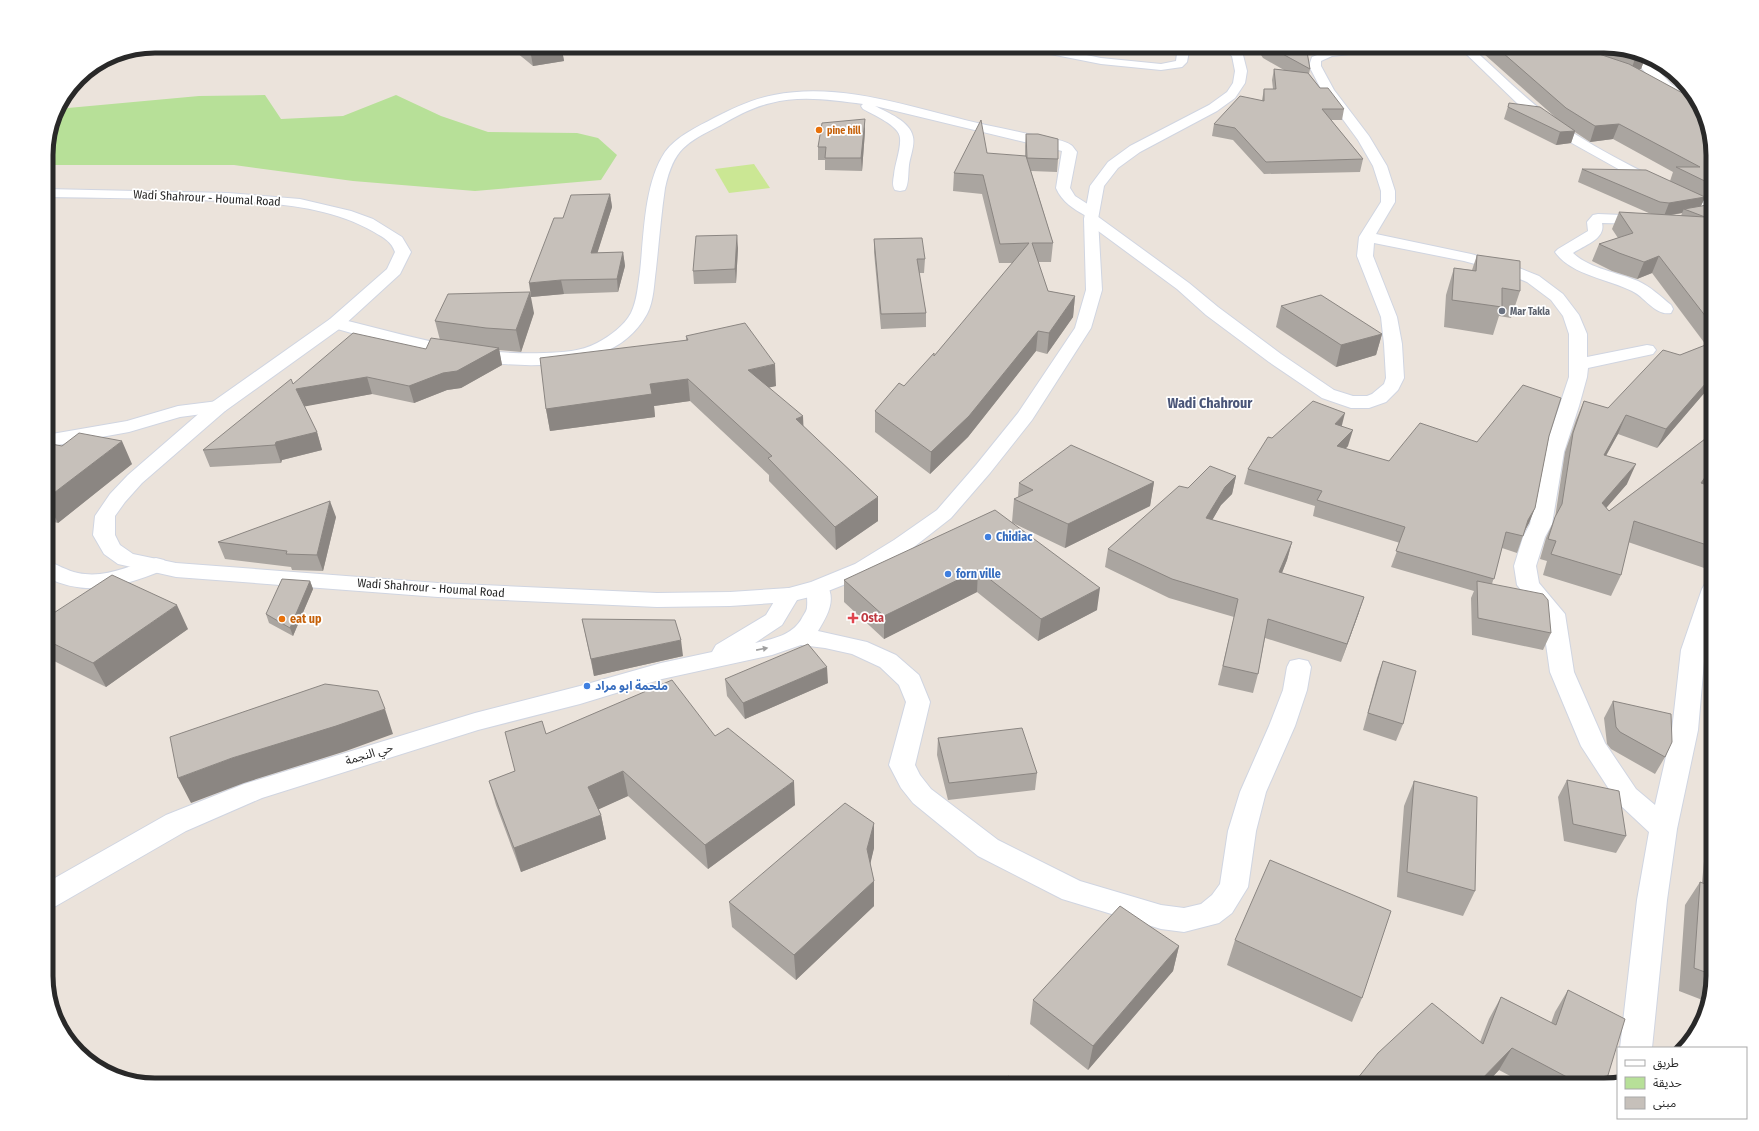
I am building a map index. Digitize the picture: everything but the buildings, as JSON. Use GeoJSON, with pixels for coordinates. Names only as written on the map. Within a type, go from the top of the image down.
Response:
{"type":"FeatureCollection","features":[{"type":"Feature","properties":{"kind":"street"},"geometry":{"type":"LineString","coordinates":[[1056,53],[1079,58],[1162,67],[1178,65],[1181,62],[1183,53]]}},
{"type":"Feature","properties":{"kind":"street","name":"Wadi Shahrour - Houmal Road"},"geometry":{"type":"LineString","coordinates":[[53,193],[247,198],[289,202],[334,210],[358,218],[380,228],[398,241],[403,252],[394,271],[336,324],[218,407],[135,479],[117,498],[106,516],[104,535],[112,549],[126,559],[176,570],[438,590],[657,600],[730,599],[789,595],[818,588],[862,569],[896,549],[944,514],[983,470],[1026,416],[1083,328],[1094,290],[1091,216],[1097,186],[1113,166],[1134,149],[1213,108],[1231,96],[1239,83],[1241,71],[1237,55],[1234,53]]}},
{"type":"Feature","properties":{"kind":"street"},"geometry":{"type":"LineString","coordinates":[[336,324],[402,342],[497,358],[541,359],[582,355],[612,343],[629,327],[640,310],[650,253],[659,182],[665,164],[672,153],[685,140],[710,125],[735,112],[761,102],[776,98],[798,96],[851,99],[894,105],[948,120],[1056,144],[1067,148],[1070,152],[1062,185],[1066,196],[1183,286],[1212,311],[1275,358],[1328,394],[1351,402],[1369,402],[1378,398],[1392,386],[1395,378],[1393,344],[1389,317],[1365,256],[1367,237],[1388,202],[1388,191],[1386,180],[1380,166],[1364,139],[1328,91],[1315,66],[1316,59],[1330,53]]}},
{"type":"Feature","properties":{"kind":"street"},"geometry":{"type":"LineString","coordinates":[[1471,53],[1532,110],[1564,133],[1605,157],[1706,207]]}},
{"type":"Feature","properties":{"kind":"street"},"geometry":{"type":"LineString","coordinates":[[1642,61],[1664,86],[1677,96],[1692,104]]}},
{"type":"Feature","properties":{"kind":"street"},"geometry":{"type":"LineString","coordinates":[[1643,79],[1664,86]]}},
{"type":"Feature","properties":{"kind":"street"},"geometry":{"type":"LineString","coordinates":[[851,99],[880,113],[903,129],[907,138],[901,171],[900,187]]}},
{"type":"Feature","properties":{"kind":"street"},"geometry":{"type":"LineString","coordinates":[[1692,218],[1706,215]]}},
{"type":"Feature","properties":{"kind":"street"},"geometry":{"type":"LineString","coordinates":[[1664,222],[1621,218],[1598,218],[1594,222],[1596,228],[1595,233],[1563,252],[1569,258],[1580,264],[1641,289],[1665,309]]}},
{"type":"Feature","properties":{"kind":"street"},"geometry":{"type":"LineString","coordinates":[[1367,237],[1466,257],[1503,267],[1533,279],[1557,297],[1572,315],[1578,334],[1579,364],[1570,406],[1554,452],[1541,524],[1534,537],[1525,566],[1528,585],[1554,614],[1562,672],[1594,746],[1627,796],[1662,829]]}},
{"type":"Feature","properties":{"kind":"street"},"geometry":{"type":"LineString","coordinates":[[1579,364],[1647,350]]}},
{"type":"Feature","properties":{"kind":"street"},"geometry":{"type":"LineString","coordinates":[[53,440],[129,426],[178,412],[218,407]]}},
{"type":"Feature","properties":{"kind":"street"},"geometry":{"type":"LineString","coordinates":[[53,572],[62,578],[82,582],[99,582],[118,579],[156,565]]}},
{"type":"Feature","properties":{"kind":"street"},"geometry":{"type":"LineString","coordinates":[[710,660],[772,647],[799,637],[806,630],[819,609],[818,588]]}},
{"type":"Feature","properties":{"kind":"street"},"geometry":{"type":"LineString","coordinates":[[710,660],[774,620],[789,595]]}},
{"type":"Feature","properties":{"kind":"street"},"geometry":{"type":"LineString","coordinates":[[1636,1047],[1652,900],[1662,829],[1685,730],[1694,650],[1706,611]]}},
{"type":"Feature","properties":{"kind":"street"},"geometry":{"type":"LineString","coordinates":[[799,637],[825,640],[859,648],[888,661],[910,681],[918,702],[914,726],[905,750],[902,765],[910,780],[922,796],[988,848],[1072,891],[1154,915],[1184,920],[1209,914],[1222,904],[1234,887],[1242,831],[1267,759],[1282,726],[1294,690],[1299,667]]}},
{"type":"Feature","properties":{"kind":"street","name":"حي النجمة"},"geometry":{"type":"LineString","coordinates":[[53,893],[176,823],[253,791],[475,722],[710,660]]}},
{"type":"Feature","properties":{"kind":"green space"},"geometry":{"type":"Polygon","coordinates":[[[265,95],[281,119],[343,116],[396,95],[441,116],[488,132],[577,133],[598,138],[617,155],[601,180],[475,191],[353,181],[234,165],[53,165],[53,149],[56,129],[65,108],[199,96],[265,95]]]}},
{"type":"Feature","properties":{"kind":"green space"},"geometry":{"type":"Polygon","coordinates":[[[754,164],[770,188],[729,193],[715,169],[754,164]]]}},
{"type":"Feature","properties":{"kind":"place","name":"pine hill"},"geometry":{"type":"Point","coordinates":[819,130]}},
{"type":"Feature","properties":{"kind":"place","name":"Mar Takla"},"geometry":{"type":"Point","coordinates":[1502,311]}},
{"type":"Feature","properties":{"kind":"place","name":"Chidiac"},"geometry":{"type":"Point","coordinates":[988,537]}},
{"type":"Feature","properties":{"kind":"place","name":"forn ville"},"geometry":{"type":"Point","coordinates":[948,574]}},
{"type":"Feature","properties":{"kind":"place","name":"Osta"},"geometry":{"type":"Point","coordinates":[853,618]}},
{"type":"Feature","properties":{"kind":"place","name":"eat up"},"geometry":{"type":"Point","coordinates":[282,619]}},
{"type":"Feature","properties":{"kind":"place","name":"ملحمة ابو مراد"},"geometry":{"type":"Point","coordinates":[587,686]}},
{"type":"Feature","properties":{"kind":"district","name":"Wadi Chahrour"},"geometry":{"type":"Point","coordinates":[1210,403]}}]}
